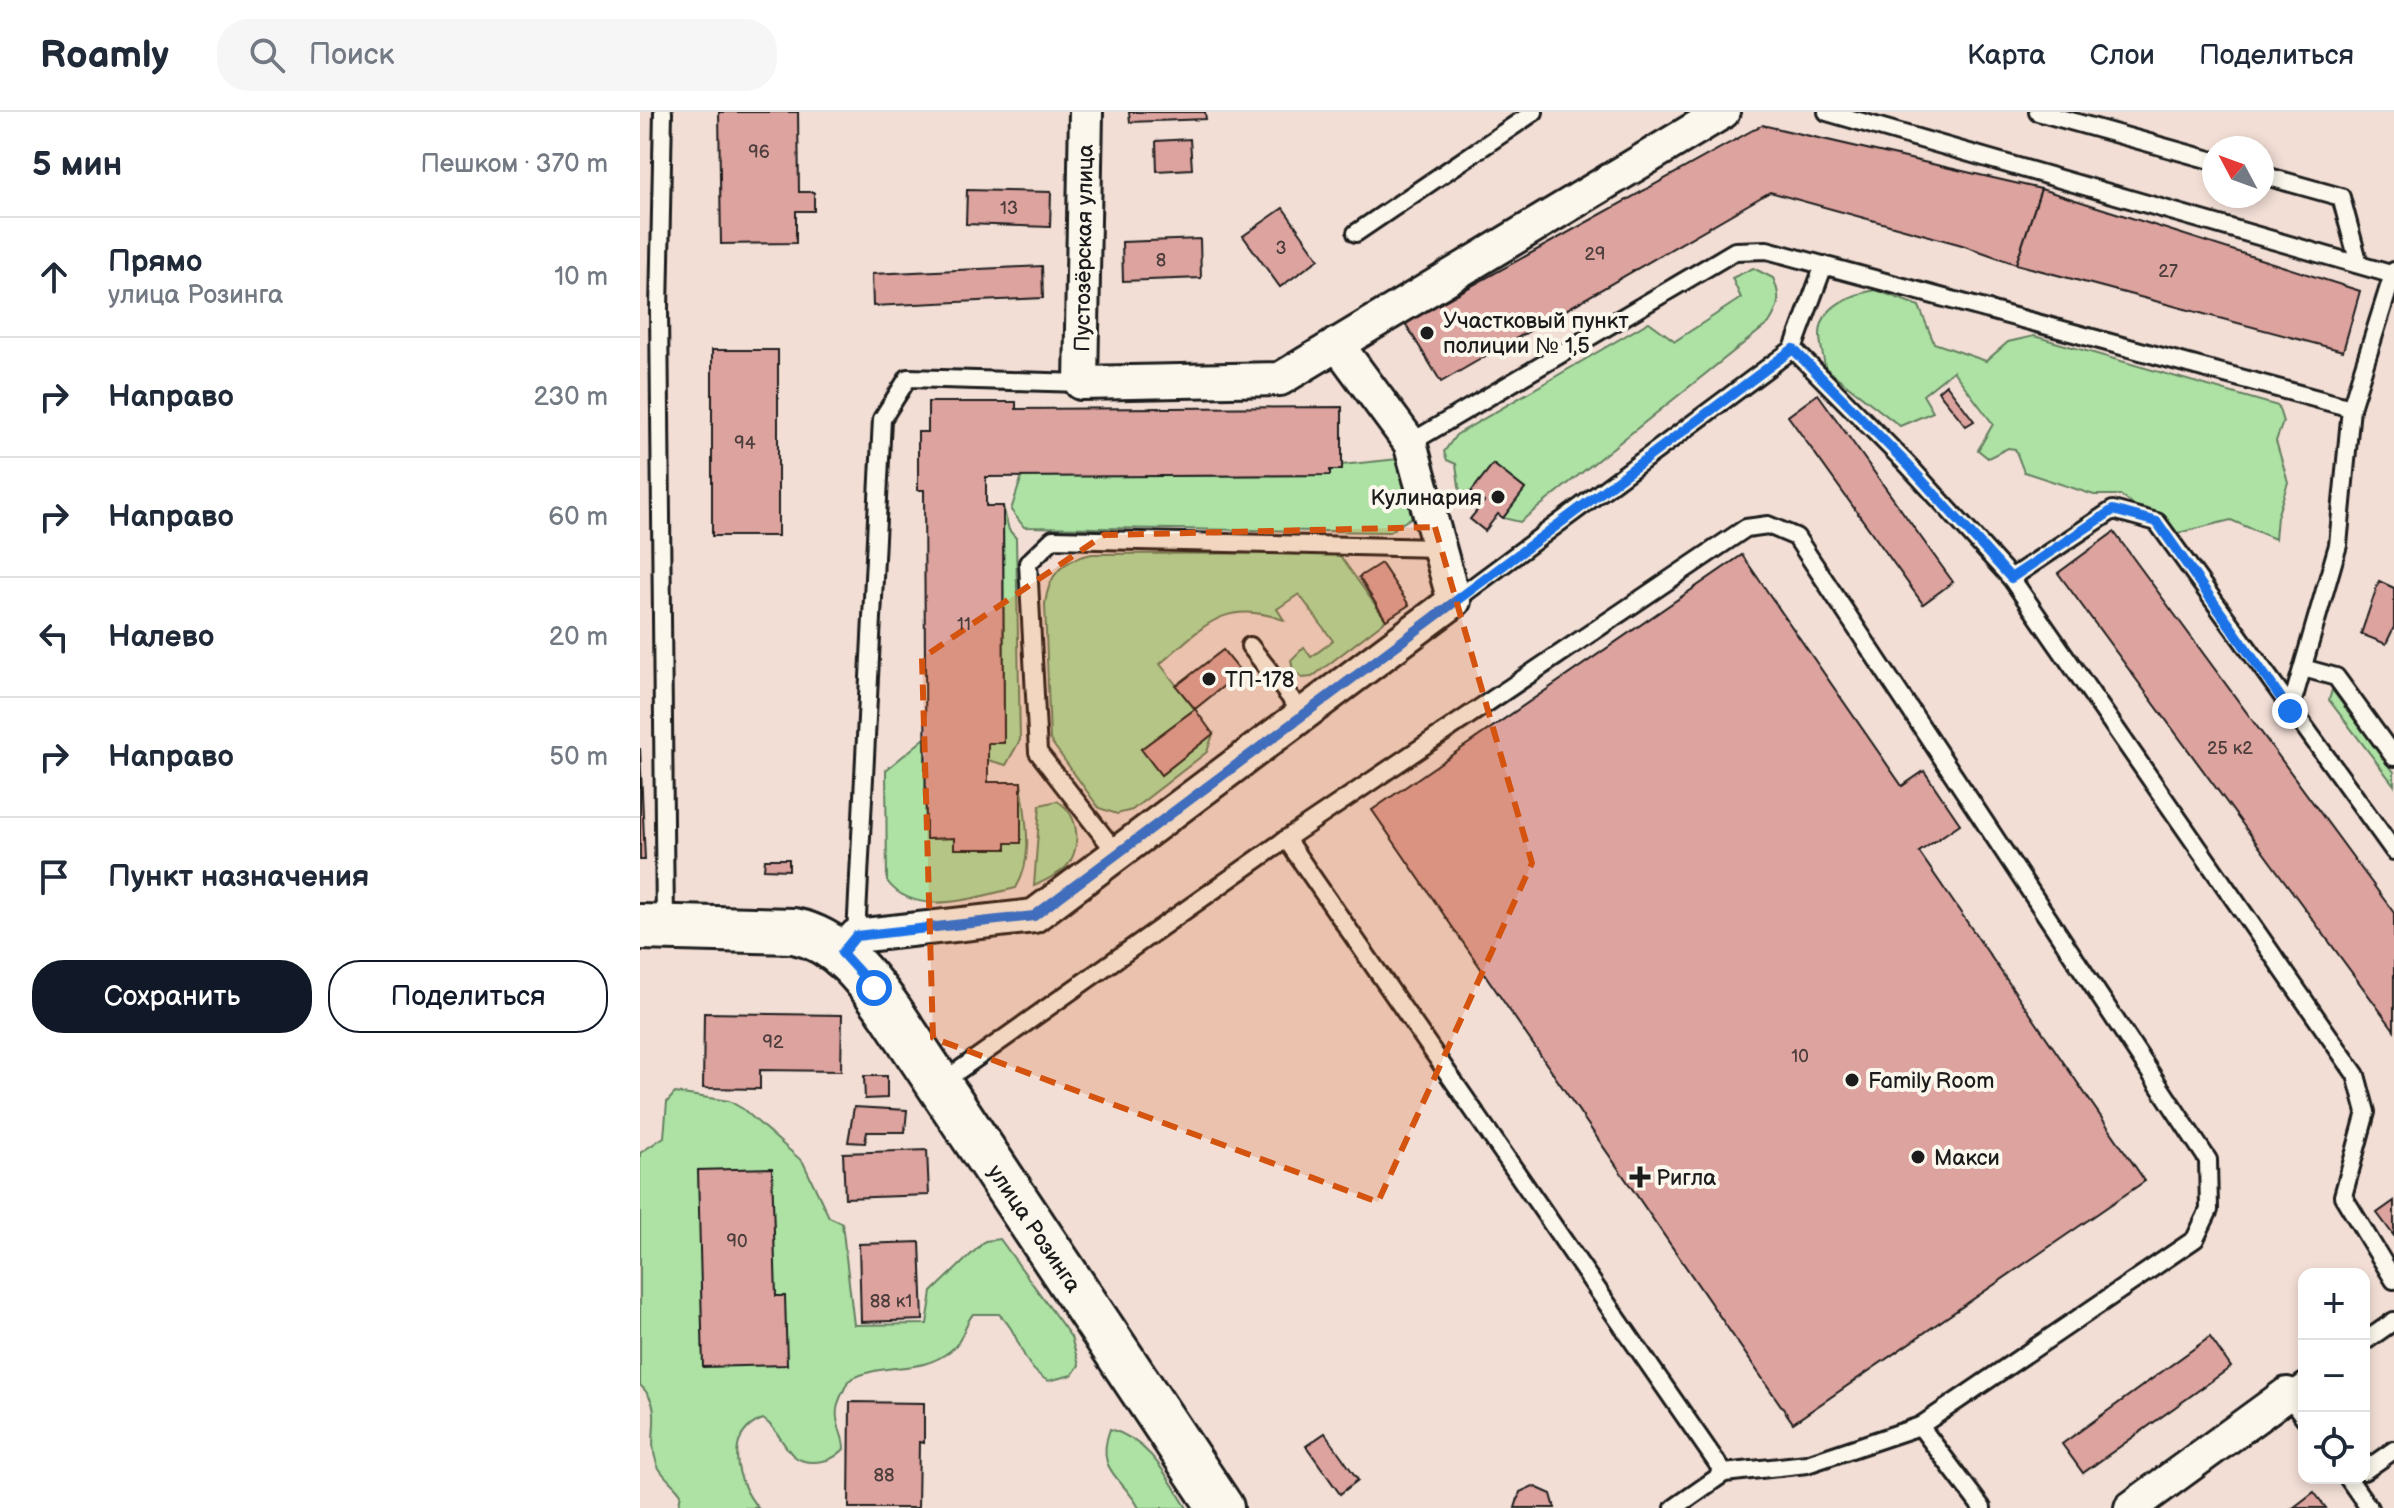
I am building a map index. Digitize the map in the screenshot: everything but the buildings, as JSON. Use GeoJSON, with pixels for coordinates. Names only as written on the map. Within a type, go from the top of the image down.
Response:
{"type":"FeatureCollection","features":[{"type":"Feature","properties":{"kind":"street","name":"Пустозёрская улица"},"geometry":{"type":"LineString","coordinates":[[1081,383],[1086,112]]}},
{"type":"Feature","properties":{"kind":"street"},"geometry":{"type":"LineString","coordinates":[[1081,383],[1280,379],[1723,112]]}},
{"type":"Feature","properties":{"kind":"street"},"geometry":{"type":"LineString","coordinates":[[849,945],[1034,916],[1454,601],[1410,443],[1337,344]]}},
{"type":"Feature","properties":{"kind":"street","name":"улица Розинга"},"geometry":{"type":"LineString","coordinates":[[652,926],[794,931],[849,945],[874,988],[1221,1508]]}},
{"type":"Feature","properties":{"kind":"street"},"geometry":{"type":"LineString","coordinates":[[2143,1504],[2298,1398]]}},
{"type":"Feature","properties":{"kind":"lane"},"geometry":{"type":"LineString","coordinates":[[652,926],[663,112]]}},
{"type":"Feature","properties":{"kind":"lane"},"geometry":{"type":"LineString","coordinates":[[1356,233],[1534,112]]}},
{"type":"Feature","properties":{"kind":"lane"},"geometry":{"type":"LineString","coordinates":[[1827,112],[2394,273],[2351,408],[2338,545],[2290,711]]}},
{"type":"Feature","properties":{"kind":"lane"},"geometry":{"type":"LineString","coordinates":[[2038,112],[2202,158]]}},
{"type":"Feature","properties":{"kind":"lane"},"geometry":{"type":"LineString","coordinates":[[2274,178],[2341,197],[2359,264]]}},
{"type":"Feature","properties":{"kind":"lane"},"geometry":{"type":"LineString","coordinates":[[1410,443],[1735,251],[1767,250],[2351,408]]}},
{"type":"Feature","properties":{"kind":"lane"},"geometry":{"type":"LineString","coordinates":[[1454,601],[1793,349],[1824,265]]}},
{"type":"Feature","properties":{"kind":"lane"},"geometry":{"type":"LineString","coordinates":[[640,342],[659,343]]}},
{"type":"Feature","properties":{"kind":"lane"},"geometry":{"type":"LineString","coordinates":[[1793,349],[1908,465],[2011,578],[2356,1075],[2366,1112],[2343,1196],[2394,1280]]}},
{"type":"Feature","properties":{"kind":"lane"},"geometry":{"type":"LineString","coordinates":[[849,945],[882,419],[908,378],[1081,383]]}},
{"type":"Feature","properties":{"kind":"lane"},"geometry":{"type":"LineString","coordinates":[[2011,578],[2113,510],[2157,522],[2290,711],[2394,851]]}},
{"type":"Feature","properties":{"kind":"lane"},"geometry":{"type":"LineString","coordinates":[[939,1084],[1286,839],[1746,528],[1768,525],[1796,537],[2208,1160],[2209,1210],[2195,1239],[1920,1426],[1807,1464],[1724,1473],[1674,1508]]}},
{"type":"Feature","properties":{"kind":"lane"},"geometry":{"type":"LineString","coordinates":[[1118,855],[1038,752],[1028,563],[1053,539],[1438,548]]}},
{"type":"Feature","properties":{"kind":"lane"},"geometry":{"type":"LineString","coordinates":[[1250,646],[1304,715]]}},
{"type":"Feature","properties":{"kind":"lane"},"geometry":{"type":"LineString","coordinates":[[2303,668],[2336,677],[2394,757]]}},
{"type":"Feature","properties":{"kind":"lane"},"geometry":{"type":"LineString","coordinates":[[1286,839],[1724,1473]]}},
{"type":"Feature","properties":{"kind":"lane"},"geometry":{"type":"LineString","coordinates":[[2367,1340],[2394,1321]]}},
{"type":"Feature","properties":{"kind":"lane"},"geometry":{"type":"LineString","coordinates":[[1920,1426],[1982,1508]]}},
{"type":"Feature","properties":{"kind":"lane"},"geometry":{"type":"LineString","coordinates":[[2370,1466],[2394,1450]]}},
{"type":"Feature","properties":{"kind":"lane"},"geometry":{"type":"LineString","coordinates":[[2357,1484],[2369,1508]]}},
{"type":"Feature","properties":{"kind":"highlighted area"},"geometry":{"type":"Polygon","coordinates":[[[1435,527],[1532,863],[1378,1202],[933,1038],[922,658],[1104,535],[1435,527]]]}},
{"type":"Feature","properties":{"kind":"green space"},"geometry":{"type":"Polygon","coordinates":[[[1753,268],[1773,278],[1777,290],[1777,306],[1769,323],[1520,522],[1503,518],[1525,489],[1493,464],[1471,492],[1460,493],[1456,464],[1447,460],[1444,452],[1456,435],[1649,322],[1675,341],[1741,298],[1732,278],[1753,268]]]}},
{"type":"Feature","properties":{"kind":"green space"},"geometry":{"type":"Polygon","coordinates":[[[1876,290],[1919,306],[1934,343],[1986,361],[2008,342],[2034,336],[2278,406],[2283,422],[2276,441],[2288,482],[2277,517],[2275,539],[2231,520],[2174,534],[2120,495],[2094,495],[2024,472],[2015,449],[2008,448],[1988,458],[1978,450],[1993,424],[1953,371],[1923,395],[1933,412],[1900,426],[1825,368],[1821,347],[1821,325],[1831,309],[1848,298],[1876,290]]]}},
{"type":"Feature","properties":{"kind":"green space"},"geometry":{"type":"Polygon","coordinates":[[[1398,459],[1417,509],[1412,517],[1389,532],[1024,527],[1011,510],[1022,476],[1329,475],[1330,470],[1342,470],[1342,465],[1398,459]]]}},
{"type":"Feature","properties":{"kind":"green space"},"geometry":{"type":"Polygon","coordinates":[[[1003,506],[1009,530],[1016,538],[1020,740],[1006,765],[988,760],[988,743],[1004,742],[1003,506]]]}},
{"type":"Feature","properties":{"kind":"green space"},"geometry":{"type":"Polygon","coordinates":[[[1338,553],[1386,620],[1312,677],[1302,678],[1293,670],[1291,660],[1304,647],[1311,657],[1333,641],[1299,594],[1277,609],[1284,620],[1246,612],[1230,614],[1203,628],[1160,664],[1195,709],[1141,749],[1161,775],[1213,734],[1207,752],[1132,810],[1117,814],[1099,808],[1050,740],[1045,604],[1050,584],[1059,570],[1073,560],[1092,554],[1338,553]]]}},
{"type":"Feature","properties":{"kind":"green space"},"geometry":{"type":"Polygon","coordinates":[[[2332,690],[2394,772],[2394,785],[2329,700],[2332,690]]]}},
{"type":"Feature","properties":{"kind":"green space"},"geometry":{"type":"Polygon","coordinates":[[[925,738],[926,839],[954,838],[954,849],[1006,849],[1006,843],[1021,843],[1021,782],[1027,850],[1022,876],[1016,888],[966,900],[930,902],[914,900],[899,893],[887,881],[886,770],[925,738]]]}},
{"type":"Feature","properties":{"kind":"green space"},"geometry":{"type":"Polygon","coordinates":[[[1057,801],[1065,807],[1074,823],[1075,851],[1066,867],[1034,886],[1040,805],[1057,801]]]}},
{"type":"Feature","properties":{"kind":"green space"},"geometry":{"type":"Polygon","coordinates":[[[675,1093],[729,1101],[743,1109],[803,1162],[829,1217],[842,1223],[854,1325],[927,1324],[932,1292],[985,1241],[1000,1239],[1071,1337],[1079,1365],[1072,1375],[1048,1381],[1025,1358],[1012,1331],[999,1314],[973,1314],[958,1343],[938,1359],[875,1371],[848,1381],[837,1408],[844,1449],[838,1455],[820,1462],[805,1461],[791,1453],[763,1419],[750,1426],[742,1436],[737,1459],[744,1485],[758,1508],[678,1508],[681,1494],[657,1464],[653,1442],[654,1413],[648,1394],[640,1385],[640,1153],[664,1137],[667,1102],[675,1093]]]}},
{"type":"Feature","properties":{"kind":"green space"},"geometry":{"type":"Polygon","coordinates":[[[1110,1429],[1136,1442],[1156,1461],[1187,1508],[1139,1508],[1108,1465],[1106,1443],[1110,1429]]]}},
{"type":"Feature","properties":{"kind":"place","name":"Участковый пункт полиции № 1,5"},"geometry":{"type":"Point","coordinates":[1427,333]}},
{"type":"Feature","properties":{"kind":"place","name":"Кулинария"},"geometry":{"type":"Point","coordinates":[1498,497]}},
{"type":"Feature","properties":{"kind":"place","name":"ТП-178"},"geometry":{"type":"Point","coordinates":[1209,679]}},
{"type":"Feature","properties":{"kind":"place","name":"Family Room"},"geometry":{"type":"Point","coordinates":[1852,1080]}},
{"type":"Feature","properties":{"kind":"place","name":"Макси"},"geometry":{"type":"Point","coordinates":[1918,1157]}},
{"type":"Feature","properties":{"kind":"place","name":"Ригла"},"geometry":{"type":"Point","coordinates":[1640,1177]}},
{"type":"Feature","properties":{"kind":"route"},"geometry":{"type":"LineString","coordinates":[[874,988],[842,953],[856,936],[1034,916],[1793,349],[1908,465],[2011,578],[2113,510],[2157,522],[2290,711]]}}]}
